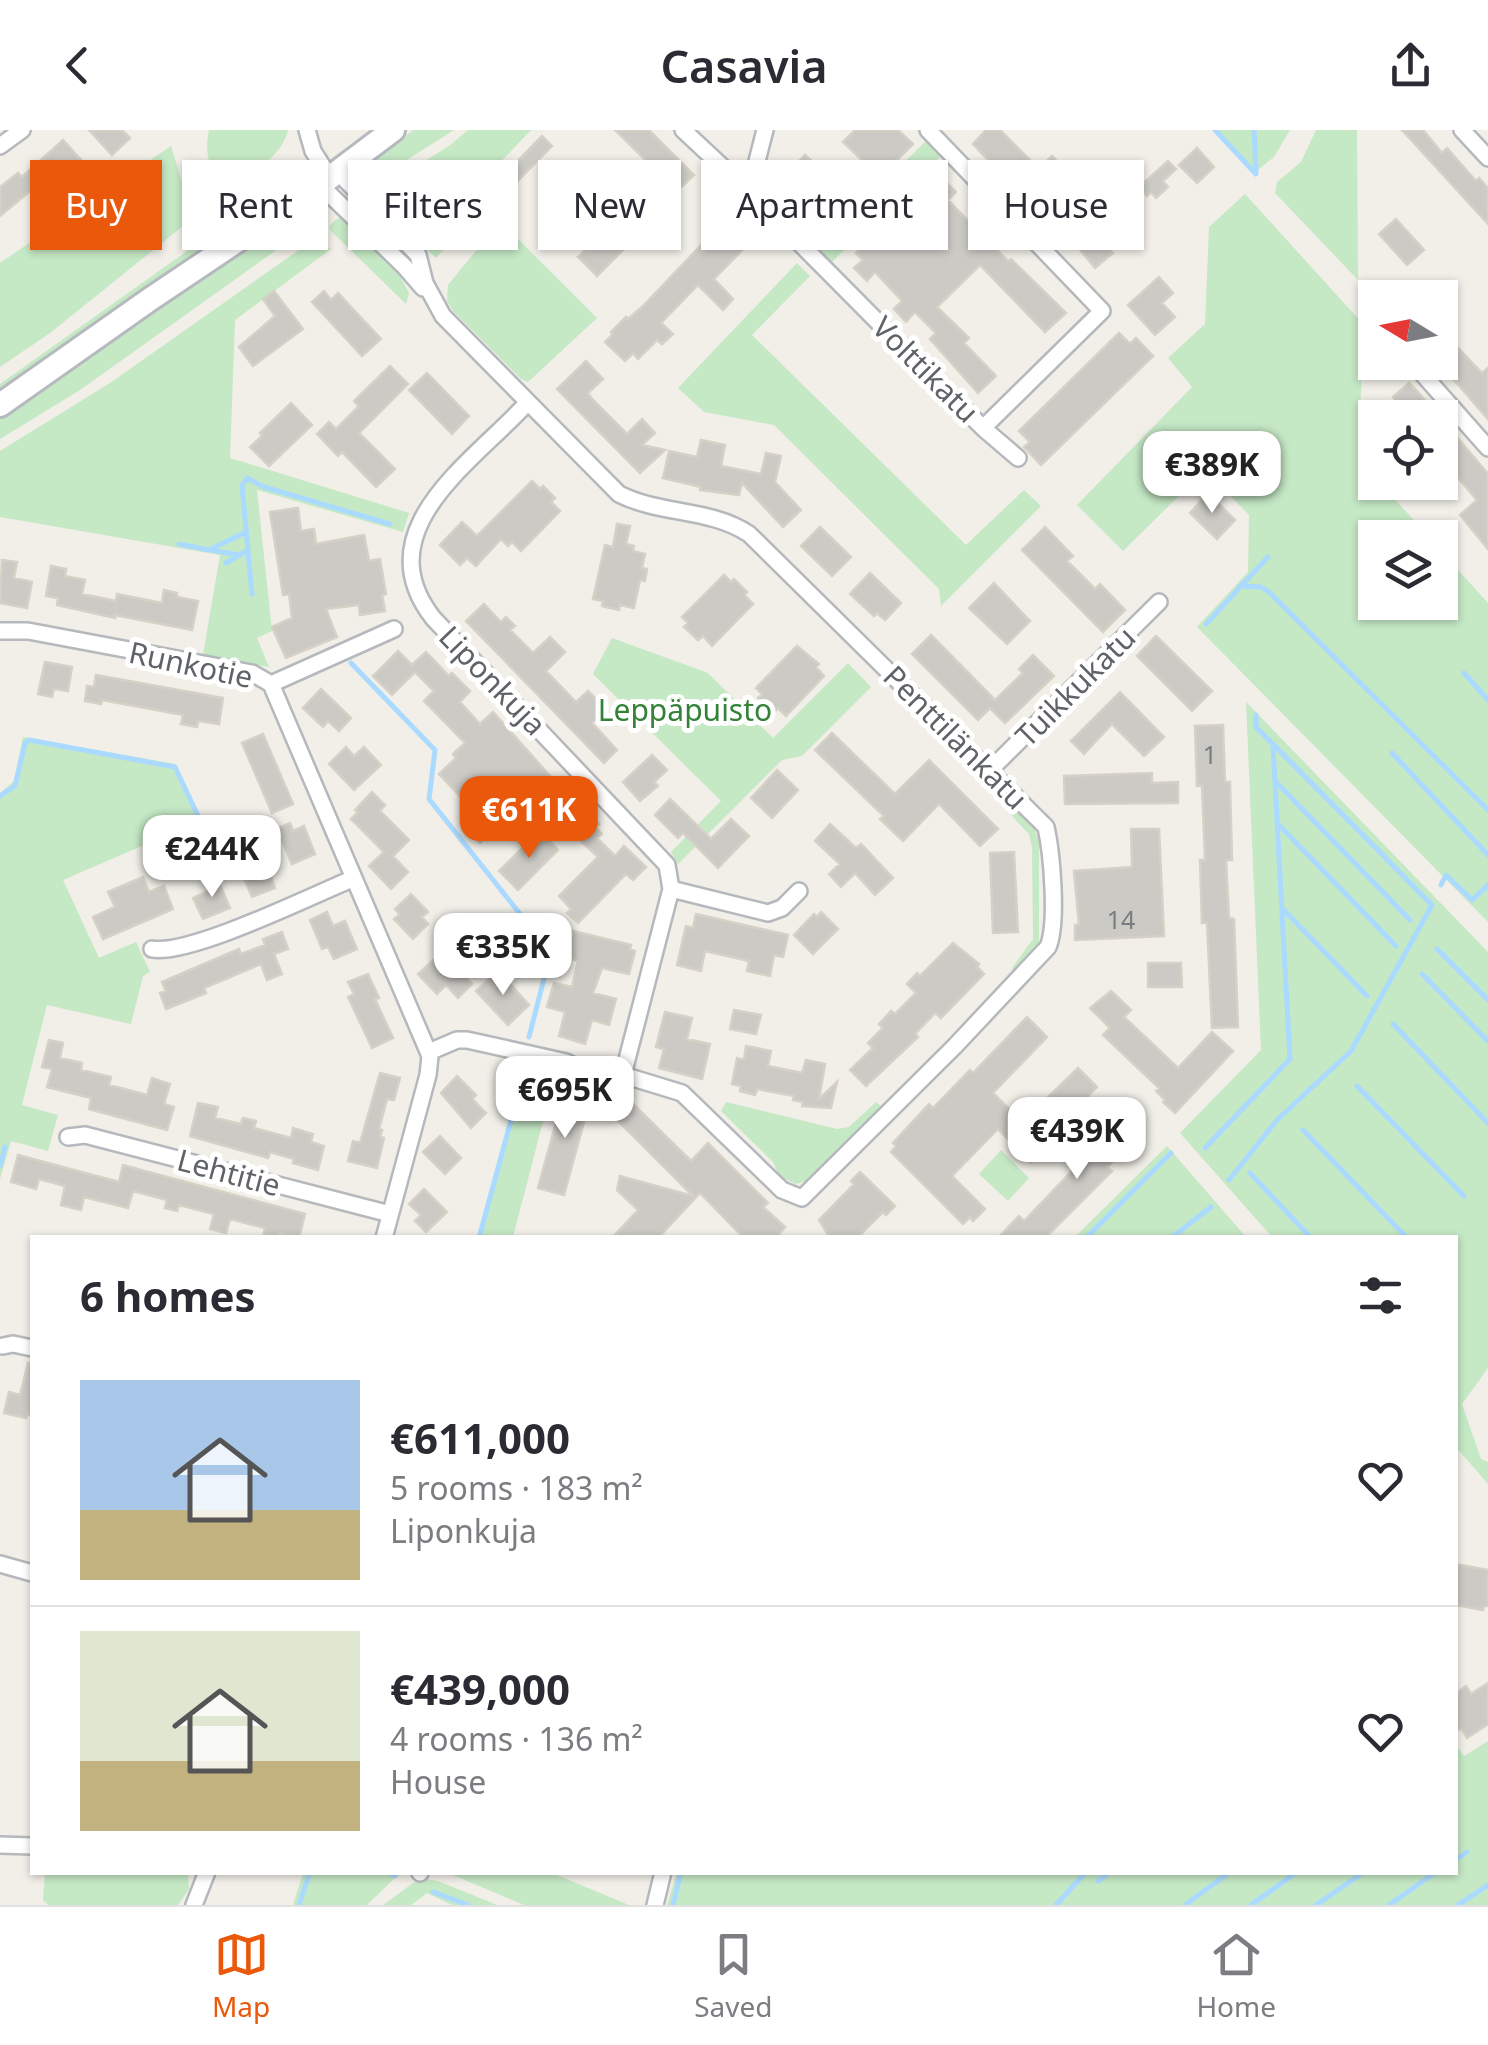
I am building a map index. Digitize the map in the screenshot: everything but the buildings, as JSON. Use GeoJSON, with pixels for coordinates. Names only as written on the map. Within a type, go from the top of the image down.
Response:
{"type":"FeatureCollection","features":[{"type":"Feature","properties":{"kind":"street"},"geometry":{"type":"LineString","coordinates":[[0,146],[22,130]]}},
{"type":"Feature","properties":{"kind":"street","name":"Penttilänkatu"},"geometry":{"type":"LineString","coordinates":[[307,130],[313,151],[329,178],[427,288],[455,330],[620,494],[638,503],[726,520],[749,534],[1046,827],[1052,901],[1050,942],[1017,982],[809,1193],[798,1198],[782,1190],[682,1093],[623,1075],[671,889]]}},
{"type":"Feature","properties":{"kind":"street"},"geometry":{"type":"LineString","coordinates":[[0,405],[393,130]]}},
{"type":"Feature","properties":{"kind":"street","name":"Volttikatu"},"geometry":{"type":"LineString","coordinates":[[683,130],[716,160]]}},
{"type":"Feature","properties":{"kind":"street"},"geometry":{"type":"LineString","coordinates":[[757,160],[765,130]]}},
{"type":"Feature","properties":{"kind":"street","name":"Volttikatu"},"geometry":{"type":"LineString","coordinates":[[807,250],[983,428],[1102,311],[928,130]]}},
{"type":"Feature","properties":{"kind":"street"},"geometry":{"type":"LineString","coordinates":[[1462,130],[1488,158]]}},
{"type":"Feature","properties":{"kind":"street"},"geometry":{"type":"LineString","coordinates":[[1428,380],[1488,448]]}},
{"type":"Feature","properties":{"kind":"street","name":"Liponkuja"},"geometry":{"type":"LineString","coordinates":[[528,402],[427,506],[414,532],[412,548],[417,588],[433,618],[661,856],[669,870],[671,889]]}},
{"type":"Feature","properties":{"kind":"street"},"geometry":{"type":"LineString","coordinates":[[983,428],[1018,458]]}},
{"type":"Feature","properties":{"kind":"street","name":"Tuikkukatu"},"geometry":{"type":"LineString","coordinates":[[990,770],[1159,602]]}},
{"type":"Feature","properties":{"kind":"street"},"geometry":{"type":"LineString","coordinates":[[271,684],[394,629]]}},
{"type":"Feature","properties":{"kind":"street","name":"Runkotie"},"geometry":{"type":"LineString","coordinates":[[0,631],[28,631],[252,673],[271,684],[428,1052]]}},
{"type":"Feature","properties":{"kind":"street"},"geometry":{"type":"LineString","coordinates":[[152,948],[164,951],[196,944],[352,879]]}},
{"type":"Feature","properties":{"kind":"street"},"geometry":{"type":"LineString","coordinates":[[671,889],[768,912],[782,908],[800,891]]}},
{"type":"Feature","properties":{"kind":"street"},"geometry":{"type":"LineString","coordinates":[[385,1235],[428,1075],[428,1052],[457,1040],[472,1040],[566,1062],[582,1070]]}},
{"type":"Feature","properties":{"kind":"street","name":"Lehtitie"},"geometry":{"type":"LineString","coordinates":[[68,1137],[85,1134],[390,1214]]}},
{"type":"Feature","properties":{"kind":"street"},"geometry":{"type":"LineString","coordinates":[[4,1346],[30,1348]]}},
{"type":"Feature","properties":{"kind":"street"},"geometry":{"type":"LineString","coordinates":[[0,1564],[30,1572]]}},
{"type":"Feature","properties":{"kind":"street"},"geometry":{"type":"LineString","coordinates":[[0,1846],[30,1846]]}},
{"type":"Feature","properties":{"kind":"street"},"geometry":{"type":"LineString","coordinates":[[194,1905],[206,1875]]}},
{"type":"Feature","properties":{"kind":"street"},"geometry":{"type":"LineString","coordinates":[[654,1905],[662,1875]]}},
{"type":"Feature","properties":{"kind":"green space"},"geometry":{"type":"Polygon","coordinates":[[[209,130],[288,130],[268,160],[209,160],[209,130]]]}},
{"type":"Feature","properties":{"kind":"green space"},"geometry":{"type":"Polygon","coordinates":[[[413,130],[454,130],[407,160],[377,160],[413,130]]]}},
{"type":"Feature","properties":{"kind":"green space"},"geometry":{"type":"Polygon","coordinates":[[[468,130],[531,130],[502,160],[426,160],[468,130]]]}},
{"type":"Feature","properties":{"kind":"green space"},"geometry":{"type":"Polygon","coordinates":[[[1213,130],[1290,130],[1274,157],[1253,174],[1213,130]]]}},
{"type":"Feature","properties":{"kind":"green space"},"geometry":{"type":"Polygon","coordinates":[[[1316,130],[1357,130],[1358,280],[1275,193],[1277,182],[1301,162],[1316,130]]]}},
{"type":"Feature","properties":{"kind":"green space"},"geometry":{"type":"Polygon","coordinates":[[[927,140],[941,156],[937,160],[907,160],[927,140]]]}},
{"type":"Feature","properties":{"kind":"green space"},"geometry":{"type":"Polygon","coordinates":[[[171,146],[182,182],[182,227],[162,243],[162,160],[151,160],[171,146]]]}},
{"type":"Feature","properties":{"kind":"green space"},"geometry":{"type":"Polygon","coordinates":[[[1245,194],[1358,318],[1358,380],[1362,380],[1358,500],[1395,500],[1414,520],[1358,520],[1358,620],[1458,620],[1458,570],[1488,603],[1488,922],[1197,627],[1248,572],[1249,515],[1205,470],[1123,551],[1077,505],[1192,387],[1168,358],[1205,324],[1209,227],[1245,194]]]}},
{"type":"Feature","properties":{"kind":"green space"},"geometry":{"type":"Polygon","coordinates":[[[338,218],[348,221],[348,248],[330,230],[338,218]]]}},
{"type":"Feature","properties":{"kind":"green space"},"geometry":{"type":"Polygon","coordinates":[[[518,239],[597,318],[528,382],[453,311],[447,301],[448,285],[477,250],[518,250],[518,239]]]}},
{"type":"Feature","properties":{"kind":"green space"},"geometry":{"type":"Polygon","coordinates":[[[30,242],[30,250],[153,250],[50,333],[0,367],[0,263],[30,242]]]}},
{"type":"Feature","properties":{"kind":"green space"},"geometry":{"type":"Polygon","coordinates":[[[331,249],[235,320],[230,458],[409,513],[403,532],[257,490],[272,631],[257,638],[269,667],[203,655],[220,555],[0,517],[0,451],[110,383],[299,250],[331,249]]]}},
{"type":"Feature","properties":{"kind":"green space"},"geometry":{"type":"Polygon","coordinates":[[[189,250],[200,250],[0,393],[0,384],[189,250]]]}},
{"type":"Feature","properties":{"kind":"green space"},"geometry":{"type":"Polygon","coordinates":[[[247,250],[276,250],[80,390],[0,439],[0,415],[189,284],[247,250]]]}},
{"type":"Feature","properties":{"kind":"green space"},"geometry":{"type":"Polygon","coordinates":[[[351,250],[376,250],[398,272],[409,293],[406,304],[351,250]]]}},
{"type":"Feature","properties":{"kind":"green space"},"geometry":{"type":"Polygon","coordinates":[[[821,250],[844,250],[832,262],[821,250]]]}},
{"type":"Feature","properties":{"kind":"green space"},"geometry":{"type":"Polygon","coordinates":[[[797,263],[810,276],[752,335],[966,545],[1024,490],[1041,506],[941,606],[939,589],[774,425],[704,412],[678,388],[797,263]]]}},
{"type":"Feature","properties":{"kind":"green space","name":"Leppäpuisto"},"geometry":{"type":"Polygon","coordinates":[[[612,638],[708,673],[773,738],[848,663],[871,687],[802,756],[782,760],[678,864],[671,852],[721,801],[593,674],[612,638]]]}},
{"type":"Feature","properties":{"kind":"green space"},"geometry":{"type":"Polygon","coordinates":[[[1246,702],[1488,952],[1488,1368],[1462,1404],[1481,1459],[1488,1462],[1488,1484],[1458,1449],[1458,1235],[1270,1235],[1180,1133],[1261,1050],[1246,702]]]}},
{"type":"Feature","properties":{"kind":"green space"},"geometry":{"type":"Polygon","coordinates":[[[23,737],[175,764],[202,820],[63,880],[99,958],[136,942],[150,972],[143,976],[131,1024],[47,1005],[22,1105],[58,1115],[48,1151],[11,1141],[0,1179],[0,793],[14,781],[23,737]]]}},
{"type":"Feature","properties":{"kind":"green space"},"geometry":{"type":"Polygon","coordinates":[[[1003,795],[1034,827],[1039,842],[1039,945],[1016,972],[1012,968],[1033,939],[1032,847],[1029,834],[997,800],[1003,795]]]}},
{"type":"Feature","properties":{"kind":"green space"},"geometry":{"type":"Polygon","coordinates":[[[524,1063],[556,1071],[514,1235],[480,1235],[524,1063]]]}},
{"type":"Feature","properties":{"kind":"green space"},"geometry":{"type":"Polygon","coordinates":[[[726,1102],[837,1129],[849,1127],[876,1102],[881,1106],[806,1181],[796,1184],[779,1176],[773,1162],[721,1111],[726,1102]]]}},
{"type":"Feature","properties":{"kind":"green space"},"geometry":{"type":"Polygon","coordinates":[[[1167,1146],[1244,1235],[1077,1235],[1167,1146]]]}},
{"type":"Feature","properties":{"kind":"green space"},"geometry":{"type":"Polygon","coordinates":[[[1001,1150],[1029,1178],[1008,1201],[979,1174],[1001,1150]]]}},
{"type":"Feature","properties":{"kind":"green space"},"geometry":{"type":"Polygon","coordinates":[[[1488,1741],[1488,1905],[667,1905],[676,1875],[1458,1875],[1458,1748],[1464,1756],[1488,1741]]]}},
{"type":"Feature","properties":{"kind":"green space"},"geometry":{"type":"Polygon","coordinates":[[[45,1875],[188,1875],[189,1889],[178,1905],[48,1905],[43,1900],[45,1875]]]}},
{"type":"Feature","properties":{"kind":"green space"},"geometry":{"type":"Polygon","coordinates":[[[302,1875],[398,1875],[367,1905],[293,1905],[302,1875]]]}},
{"type":"Feature","properties":{"kind":"green space"},"geometry":{"type":"Polygon","coordinates":[[[453,1875],[557,1875],[629,1905],[524,1905],[453,1875]]]}},
{"type":"Feature","properties":{"kind":"green space"},"geometry":{"type":"Polygon","coordinates":[[[420,1878],[438,1881],[497,1905],[452,1905],[427,1893],[411,1905],[383,1905],[420,1878]]]}},
{"type":"Feature","properties":{"kind":"waterway"},"geometry":{"type":"LineString","coordinates":[[1215,130],[1256,174]]}},
{"type":"Feature","properties":{"kind":"waterway"},"geometry":{"type":"LineString","coordinates":[[1254,130],[1256,171]]}},
{"type":"Feature","properties":{"kind":"waterway"},"geometry":{"type":"LineString","coordinates":[[226,563],[248,550],[242,486],[247,478],[264,487],[390,524]]}},
{"type":"Feature","properties":{"kind":"waterway"},"geometry":{"type":"LineString","coordinates":[[179,544],[209,550],[246,532]]}},
{"type":"Feature","properties":{"kind":"waterway"},"geometry":{"type":"LineString","coordinates":[[211,550],[239,555]]}},
{"type":"Feature","properties":{"kind":"waterway"},"geometry":{"type":"LineString","coordinates":[[248,552],[252,594]]}},
{"type":"Feature","properties":{"kind":"waterway"},"geometry":{"type":"LineString","coordinates":[[1206,624],[1268,557]]}},
{"type":"Feature","properties":{"kind":"waterway"},"geometry":{"type":"LineString","coordinates":[[1240,586],[1261,587],[1269,592],[1488,810]]}},
{"type":"Feature","properties":{"kind":"waterway"},"geometry":{"type":"LineString","coordinates":[[351,663],[435,750],[429,799],[524,919],[557,928],[529,1037]]}},
{"type":"Feature","properties":{"kind":"waterway"},"geometry":{"type":"LineString","coordinates":[[1464,673],[1488,700]]}},
{"type":"Feature","properties":{"kind":"waterway"},"geometry":{"type":"LineString","coordinates":[[1229,1180],[1277,1120],[1351,1051],[1432,905],[1256,727],[1256,715]]}},
{"type":"Feature","properties":{"kind":"waterway"},"geometry":{"type":"LineString","coordinates":[[0,796],[15,786],[29,740],[175,767],[199,818]]}},
{"type":"Feature","properties":{"kind":"waterway"},"geometry":{"type":"LineString","coordinates":[[1205,1148],[1290,1059],[1273,746]]}},
{"type":"Feature","properties":{"kind":"waterway"},"geometry":{"type":"LineString","coordinates":[[1392,753],[1488,855]]}},
{"type":"Feature","properties":{"kind":"waterway"},"geometry":{"type":"LineString","coordinates":[[1276,782],[1410,920]]}},
{"type":"Feature","properties":{"kind":"waterway"},"geometry":{"type":"LineString","coordinates":[[1277,823],[1396,946]]}},
{"type":"Feature","properties":{"kind":"waterway"},"geometry":{"type":"LineString","coordinates":[[1441,885],[1446,875],[1472,900],[1488,885]]}},
{"type":"Feature","properties":{"kind":"waterway"},"geometry":{"type":"LineString","coordinates":[[1282,908],[1367,996]]}},
{"type":"Feature","properties":{"kind":"waterway"},"geometry":{"type":"LineString","coordinates":[[1437,949],[1488,1000]]}},
{"type":"Feature","properties":{"kind":"waterway"},"geometry":{"type":"LineString","coordinates":[[1422,974],[1488,1041]]}},
{"type":"Feature","properties":{"kind":"waterway"},"geometry":{"type":"LineString","coordinates":[[1393,1024],[1488,1123]]}},
{"type":"Feature","properties":{"kind":"waterway"},"geometry":{"type":"LineString","coordinates":[[480,1235],[526,1065]]}},
{"type":"Feature","properties":{"kind":"waterway"},"geometry":{"type":"LineString","coordinates":[[1357,1086],[1464,1196]]}},
{"type":"Feature","properties":{"kind":"waterway"},"geometry":{"type":"LineString","coordinates":[[1303,1130],[1404,1235]]}},
{"type":"Feature","properties":{"kind":"waterway"},"geometry":{"type":"LineString","coordinates":[[0,1166],[5,1147]]}},
{"type":"Feature","properties":{"kind":"waterway"},"geometry":{"type":"LineString","coordinates":[[1089,1235],[1171,1153]]}},
{"type":"Feature","properties":{"kind":"waterway"},"geometry":{"type":"LineString","coordinates":[[1250,1173],[1308,1235]]}},
{"type":"Feature","properties":{"kind":"waterway"},"geometry":{"type":"LineString","coordinates":[[1175,1235],[1211,1207]]}},
{"type":"Feature","properties":{"kind":"waterway"},"geometry":{"type":"LineString","coordinates":[[1458,1858],[1467,1852]]}},
{"type":"Feature","properties":{"kind":"waterway"},"geometry":{"type":"LineString","coordinates":[[299,1905],[309,1875]]}},
{"type":"Feature","properties":{"kind":"waterway"},"geometry":{"type":"LineString","coordinates":[[673,1905],[680,1875]]}},
{"type":"Feature","properties":{"kind":"waterway"},"geometry":{"type":"LineString","coordinates":[[1056,1905],[1083,1875]]}},
{"type":"Feature","properties":{"kind":"waterway"},"geometry":{"type":"LineString","coordinates":[[1098,1881],[1106,1875]]}},
{"type":"Feature","properties":{"kind":"waterway"},"geometry":{"type":"LineString","coordinates":[[1185,1905],[1226,1875]]}},
{"type":"Feature","properties":{"kind":"waterway"},"geometry":{"type":"LineString","coordinates":[[1251,1905],[1293,1875]]}},
{"type":"Feature","properties":{"kind":"waterway"},"geometry":{"type":"LineString","coordinates":[[1316,1905],[1360,1875]]}},
{"type":"Feature","properties":{"kind":"waterway"},"geometry":{"type":"LineString","coordinates":[[1389,1905],[1432,1875]]}},
{"type":"Feature","properties":{"kind":"waterway"},"geometry":{"type":"LineString","coordinates":[[1458,1905],[1488,1885]]}},
{"type":"Feature","properties":{"kind":"waterway"},"geometry":{"type":"LineString","coordinates":[[433,1892],[468,1905]]}}]}
